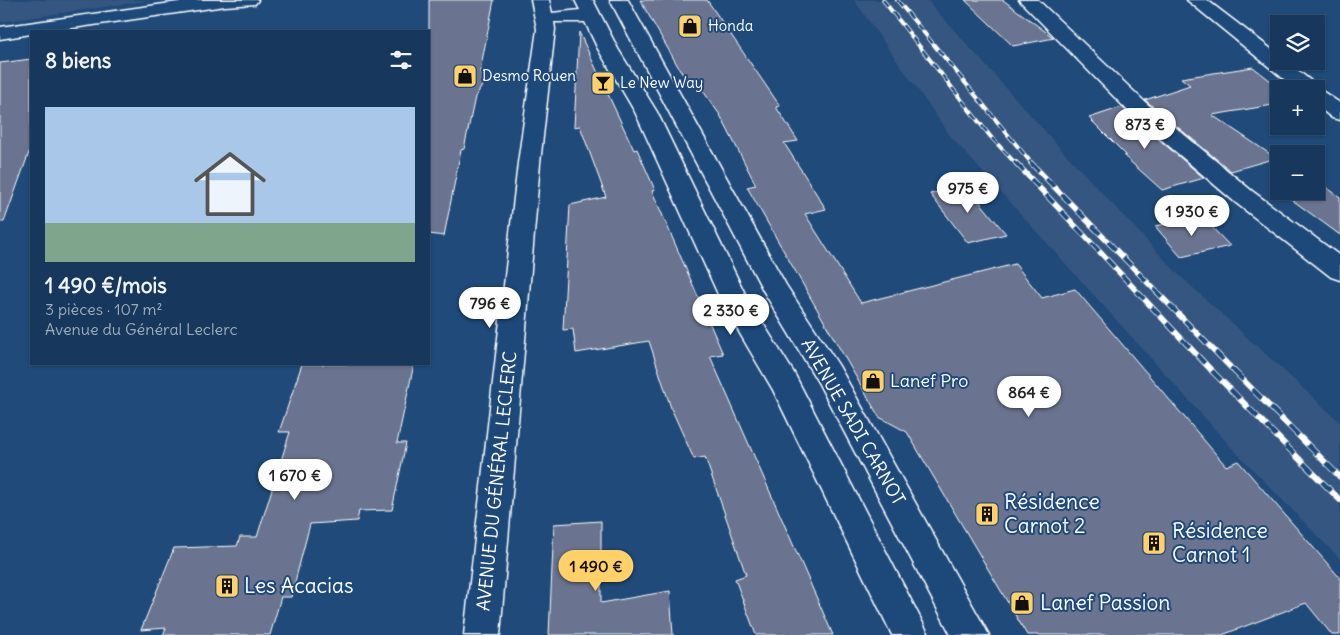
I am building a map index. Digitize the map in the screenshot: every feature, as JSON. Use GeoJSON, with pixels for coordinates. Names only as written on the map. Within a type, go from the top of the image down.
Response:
{"type":"FeatureCollection","features":[{"type":"Feature","properties":{"kind":"main road"},"geometry":{"type":"LineString","coordinates":[[0,34],[226,1],[249,0]]}},
{"type":"Feature","properties":{"kind":"main road","name":"AVENUE DU GÉNÉRAL LECLERC"},"geometry":{"type":"LineString","coordinates":[[482,635],[529,163],[551,23],[540,0]]}},
{"type":"Feature","properties":{"kind":"main road"},"geometry":{"type":"LineString","coordinates":[[551,23],[571,0]]}},
{"type":"Feature","properties":{"kind":"main road","name":"AVENUE SADI CARNOT"},"geometry":{"type":"LineString","coordinates":[[619,0],[777,292],[829,375],[972,635]]}},
{"type":"Feature","properties":{"kind":"main road"},"geometry":{"type":"LineString","coordinates":[[1028,0],[1137,107],[1244,197],[1340,270]]}},
{"type":"Feature","properties":{"kind":"main road"},"geometry":{"type":"LineString","coordinates":[[1196,0],[1298,80]]}},
{"type":"Feature","properties":{"kind":"main road"},"geometry":{"type":"LineString","coordinates":[[551,23],[588,8],[608,48],[646,112],[736,303],[784,382],[911,635]]}},
{"type":"Feature","properties":{"kind":"main road"},"geometry":{"type":"LineString","coordinates":[[1325,102],[1340,113]]}},
{"type":"Feature","properties":{"kind":"shaded area"},"geometry":{"type":"Polygon","coordinates":[[[0,0],[151,0],[0,22],[0,0]]]}},
{"type":"Feature","properties":{"kind":"shaded area"},"geometry":{"type":"Polygon","coordinates":[[[854,0],[927,0],[1060,148],[1179,275],[1340,422],[1340,559],[1231,447],[952,138],[854,0]]]}},
{"type":"Feature","properties":{"kind":"building"},"geometry":{"type":"Polygon","coordinates":[[[429,0],[494,0],[480,71],[484,83],[475,97],[464,149],[461,150],[444,236],[430,234],[429,0]]]}},
{"type":"Feature","properties":{"kind":"building"},"geometry":{"type":"Polygon","coordinates":[[[640,0],[707,0],[780,106],[776,107],[798,141],[784,143],[826,209],[805,214],[861,303],[1015,264],[1042,298],[1075,289],[1226,466],[1238,461],[1340,578],[1340,635],[1332,635],[1306,603],[1222,635],[1027,635],[907,432],[879,417],[747,187],[756,185],[720,115],[696,81],[687,82],[640,0]]]}},
{"type":"Feature","properties":{"kind":"building"},"geometry":{"type":"Polygon","coordinates":[[[965,0],[1003,0],[1054,38],[1013,46],[965,0]]]}},
{"type":"Feature","properties":{"kind":"building"},"geometry":{"type":"Polygon","coordinates":[[[579,32],[634,150],[637,149],[655,190],[652,191],[723,354],[710,356],[833,635],[756,635],[735,579],[746,575],[705,457],[694,459],[671,408],[649,341],[576,353],[573,329],[563,330],[570,205],[606,197],[580,126],[574,127],[579,32]]]}},
{"type":"Feature","properties":{"kind":"building"},"geometry":{"type":"Polygon","coordinates":[[[30,59],[30,150],[4,222],[0,222],[0,63],[30,59]]]}},
{"type":"Feature","properties":{"kind":"building"},"geometry":{"type":"Polygon","coordinates":[[[1253,67],[1270,80],[1270,105],[1212,115],[1270,154],[1270,160],[1231,171],[1145,100],[1190,85],[1181,78],[1253,67]]]}},
{"type":"Feature","properties":{"kind":"building"},"geometry":{"type":"Polygon","coordinates":[[[1122,107],[1204,178],[1162,190],[1124,156],[1126,155],[1089,118],[1122,107]]]}},
{"type":"Feature","properties":{"kind":"building"},"geometry":{"type":"Polygon","coordinates":[[[966,185],[1006,234],[968,243],[930,194],[966,185]]]}},
{"type":"Feature","properties":{"kind":"building"},"geometry":{"type":"Polygon","coordinates":[[[1325,186],[1340,197],[1340,235],[1292,200],[1325,200],[1325,186]]]}},
{"type":"Feature","properties":{"kind":"building"},"geometry":{"type":"Polygon","coordinates":[[[1202,217],[1230,246],[1181,257],[1155,226],[1202,217]]]}},
{"type":"Feature","properties":{"kind":"building"},"geometry":{"type":"Polygon","coordinates":[[[302,365],[414,365],[397,443],[406,443],[392,510],[359,511],[357,521],[310,524],[291,597],[281,597],[270,635],[163,635],[166,628],[141,630],[174,548],[237,546],[240,537],[257,537],[290,432],[279,432],[302,365]]]}},
{"type":"Feature","properties":{"kind":"building"},"geometry":{"type":"Polygon","coordinates":[[[601,521],[601,603],[670,591],[673,635],[549,635],[554,524],[601,521]]]}},
{"type":"Feature","properties":{"kind":"railway"},"geometry":{"type":"LineString","coordinates":[[883,0],[990,136],[1017,165]]}},
{"type":"Feature","properties":{"kind":"railway"},"geometry":{"type":"LineString","coordinates":[[897,0],[1033,165]]}},
{"type":"Feature","properties":{"kind":"railway"},"geometry":{"type":"LineString","coordinates":[[1016,163],[1213,372]]}},
{"type":"Feature","properties":{"kind":"railway"},"geometry":{"type":"LineString","coordinates":[[1031,163],[1235,372]]}},
{"type":"Feature","properties":{"kind":"railway"},"geometry":{"type":"LineString","coordinates":[[1212,371],[1340,500]]}},
{"type":"Feature","properties":{"kind":"railway"},"geometry":{"type":"LineString","coordinates":[[1235,372],[1340,477]]}},
{"type":"Feature","properties":{"kind":"place","name":"Honda"},"geometry":{"type":"Point","coordinates":[690,26]}},
{"type":"Feature","properties":{"kind":"place","name":"Desmo Rouen"},"geometry":{"type":"Point","coordinates":[465,76]}},
{"type":"Feature","properties":{"kind":"place","name":"Le New Way"},"geometry":{"type":"Point","coordinates":[603,83]}},
{"type":"Feature","properties":{"kind":"place","name":"Lanef Pro"},"geometry":{"type":"Point","coordinates":[873,381]}},
{"type":"Feature","properties":{"kind":"place","name":"Résidence Carnot 2"},"geometry":{"type":"Point","coordinates":[987,514]}},
{"type":"Feature","properties":{"kind":"place","name":"Résidence Carnot 1"},"geometry":{"type":"Point","coordinates":[1154,543]}},
{"type":"Feature","properties":{"kind":"place","name":"Les Acacias"},"geometry":{"type":"Point","coordinates":[227,586]}},
{"type":"Feature","properties":{"kind":"place","name":"Lanef Passion"},"geometry":{"type":"Point","coordinates":[1022,603]}}]}
